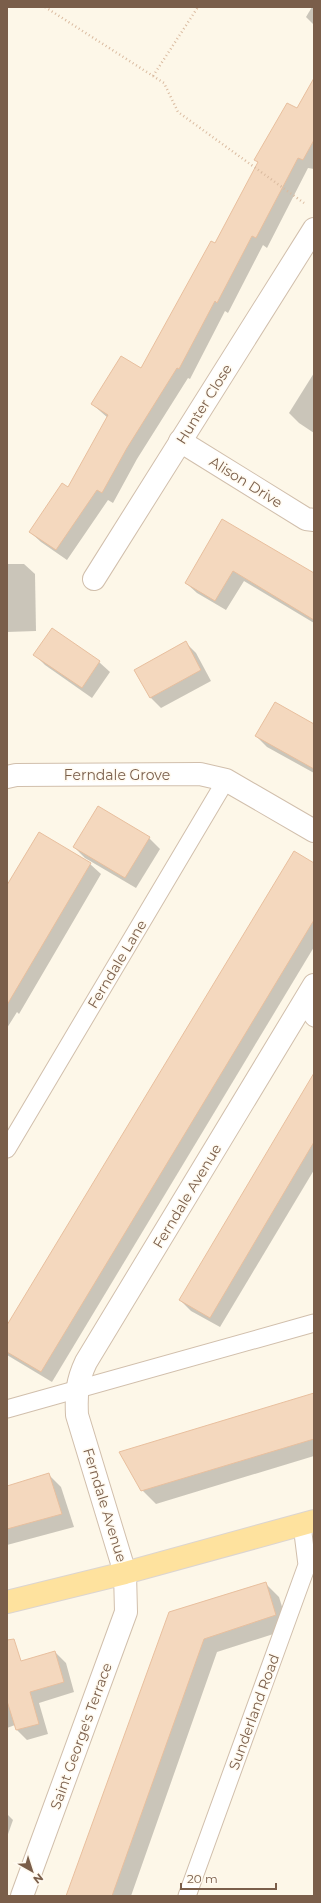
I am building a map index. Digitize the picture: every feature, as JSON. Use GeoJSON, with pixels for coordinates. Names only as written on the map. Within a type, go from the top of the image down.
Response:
{"type":"FeatureCollection","features":[{"type":"Feature","properties":{"kind":"main road","name":"Sunderland Road"},"geometry":{"type":"LineString","coordinates":[[7,1602],[125,1573],[308,1523]]}},
{"type":"Feature","properties":{"kind":"street","name":"Hunter Close"},"geometry":{"type":"LineString","coordinates":[[94,579],[314,229]]}},
{"type":"Feature","properties":{"kind":"street","name":"Alison Drive"},"geometry":{"type":"LineString","coordinates":[[180,441],[306,520],[314,520]]}},
{"type":"Feature","properties":{"kind":"street","name":"Ferndale Grove"},"geometry":{"type":"LineString","coordinates":[[7,777],[16,775],[200,774],[226,780],[314,831]]}},
{"type":"Feature","properties":{"kind":"street","name":"Ferndale Avenue"},"geometry":{"type":"LineString","coordinates":[[125,1573],[77,1415],[78,1378],[86,1362],[308,1011],[314,985]]}},
{"type":"Feature","properties":{"kind":"street","name":"Saint George's Terrace"},"geometry":{"type":"LineString","coordinates":[[22,1896],[126,1612],[125,1573]]}},
{"type":"Feature","properties":{"kind":"lane","name":"Ferndale Lane"},"geometry":{"type":"LineString","coordinates":[[7,1149],[226,780]]}},
{"type":"Feature","properties":{"kind":"lane"},"geometry":{"type":"LineString","coordinates":[[7,1409],[314,1323]]}},
{"type":"Feature","properties":{"kind":"lane","name":"Sunderland Road"},"geometry":{"type":"LineString","coordinates":[[187,1896],[307,1566],[308,1523]]}},
{"type":"Feature","properties":{"kind":"path"},"geometry":{"type":"LineString","coordinates":[[45,7],[164,83],[178,112],[303,201],[306,206]]}},
{"type":"Feature","properties":{"kind":"path"},"geometry":{"type":"LineString","coordinates":[[153,76],[198,7]]}},
{"type":"Feature","properties":{"kind":"building"},"geometry":{"type":"Polygon","coordinates":[[[314,78],[314,140],[303,160],[298,158],[256,238],[252,236],[217,303],[215,301],[179,369],[177,368],[127,448],[102,493],[97,490],[56,550],[29,532],[62,483],[68,487],[108,415],[91,404],[121,356],[141,368],[211,241],[215,243],[258,162],[254,160],[287,103],[297,108],[314,78]]]}},
{"type":"Feature","properties":{"kind":"building"},"geometry":{"type":"Polygon","coordinates":[[[222,519],[314,573],[314,620],[233,571],[215,601],[185,583],[222,519]]]}},
{"type":"Feature","properties":{"kind":"building"},"geometry":{"type":"Polygon","coordinates":[[[52,628],[100,661],[82,688],[33,655],[52,628]]]}},
{"type":"Feature","properties":{"kind":"building"},"geometry":{"type":"Polygon","coordinates":[[[186,641],[201,670],[150,698],[134,670],[186,641]]]}},
{"type":"Feature","properties":{"kind":"building"},"geometry":{"type":"Polygon","coordinates":[[[275,702],[314,724],[314,769],[255,736],[275,702]]]}},
{"type":"Feature","properties":{"kind":"building"},"geometry":{"type":"Polygon","coordinates":[[[98,806],[150,837],[125,878],[73,847],[98,806]]]}},
{"type":"Feature","properties":{"kind":"building"},"geometry":{"type":"Polygon","coordinates":[[[39,832],[91,863],[7,1005],[7,885],[39,832]]]}},
{"type":"Feature","properties":{"kind":"building"},"geometry":{"type":"Polygon","coordinates":[[[294,851],[314,863],[314,920],[41,1372],[7,1352],[7,1325],[294,851]]]}},
{"type":"Feature","properties":{"kind":"building"},"geometry":{"type":"Polygon","coordinates":[[[314,1073],[314,1142],[210,1318],[179,1300],[314,1073]]]}},
{"type":"Feature","properties":{"kind":"building"},"geometry":{"type":"Polygon","coordinates":[[[314,1393],[314,1439],[141,1491],[119,1452],[314,1393]]]}},
{"type":"Feature","properties":{"kind":"building"},"geometry":{"type":"Polygon","coordinates":[[[49,1473],[62,1514],[7,1529],[7,1486],[49,1473]]]}},
{"type":"Feature","properties":{"kind":"building"},"geometry":{"type":"Polygon","coordinates":[[[266,1582],[276,1615],[204,1639],[112,1896],[66,1896],[169,1612],[266,1582]]]}},
{"type":"Feature","properties":{"kind":"building"},"geometry":{"type":"Polygon","coordinates":[[[14,1639],[21,1661],[55,1651],[64,1682],[30,1692],[39,1724],[16,1730],[7,1701],[7,1640],[14,1639]]]}}]}
